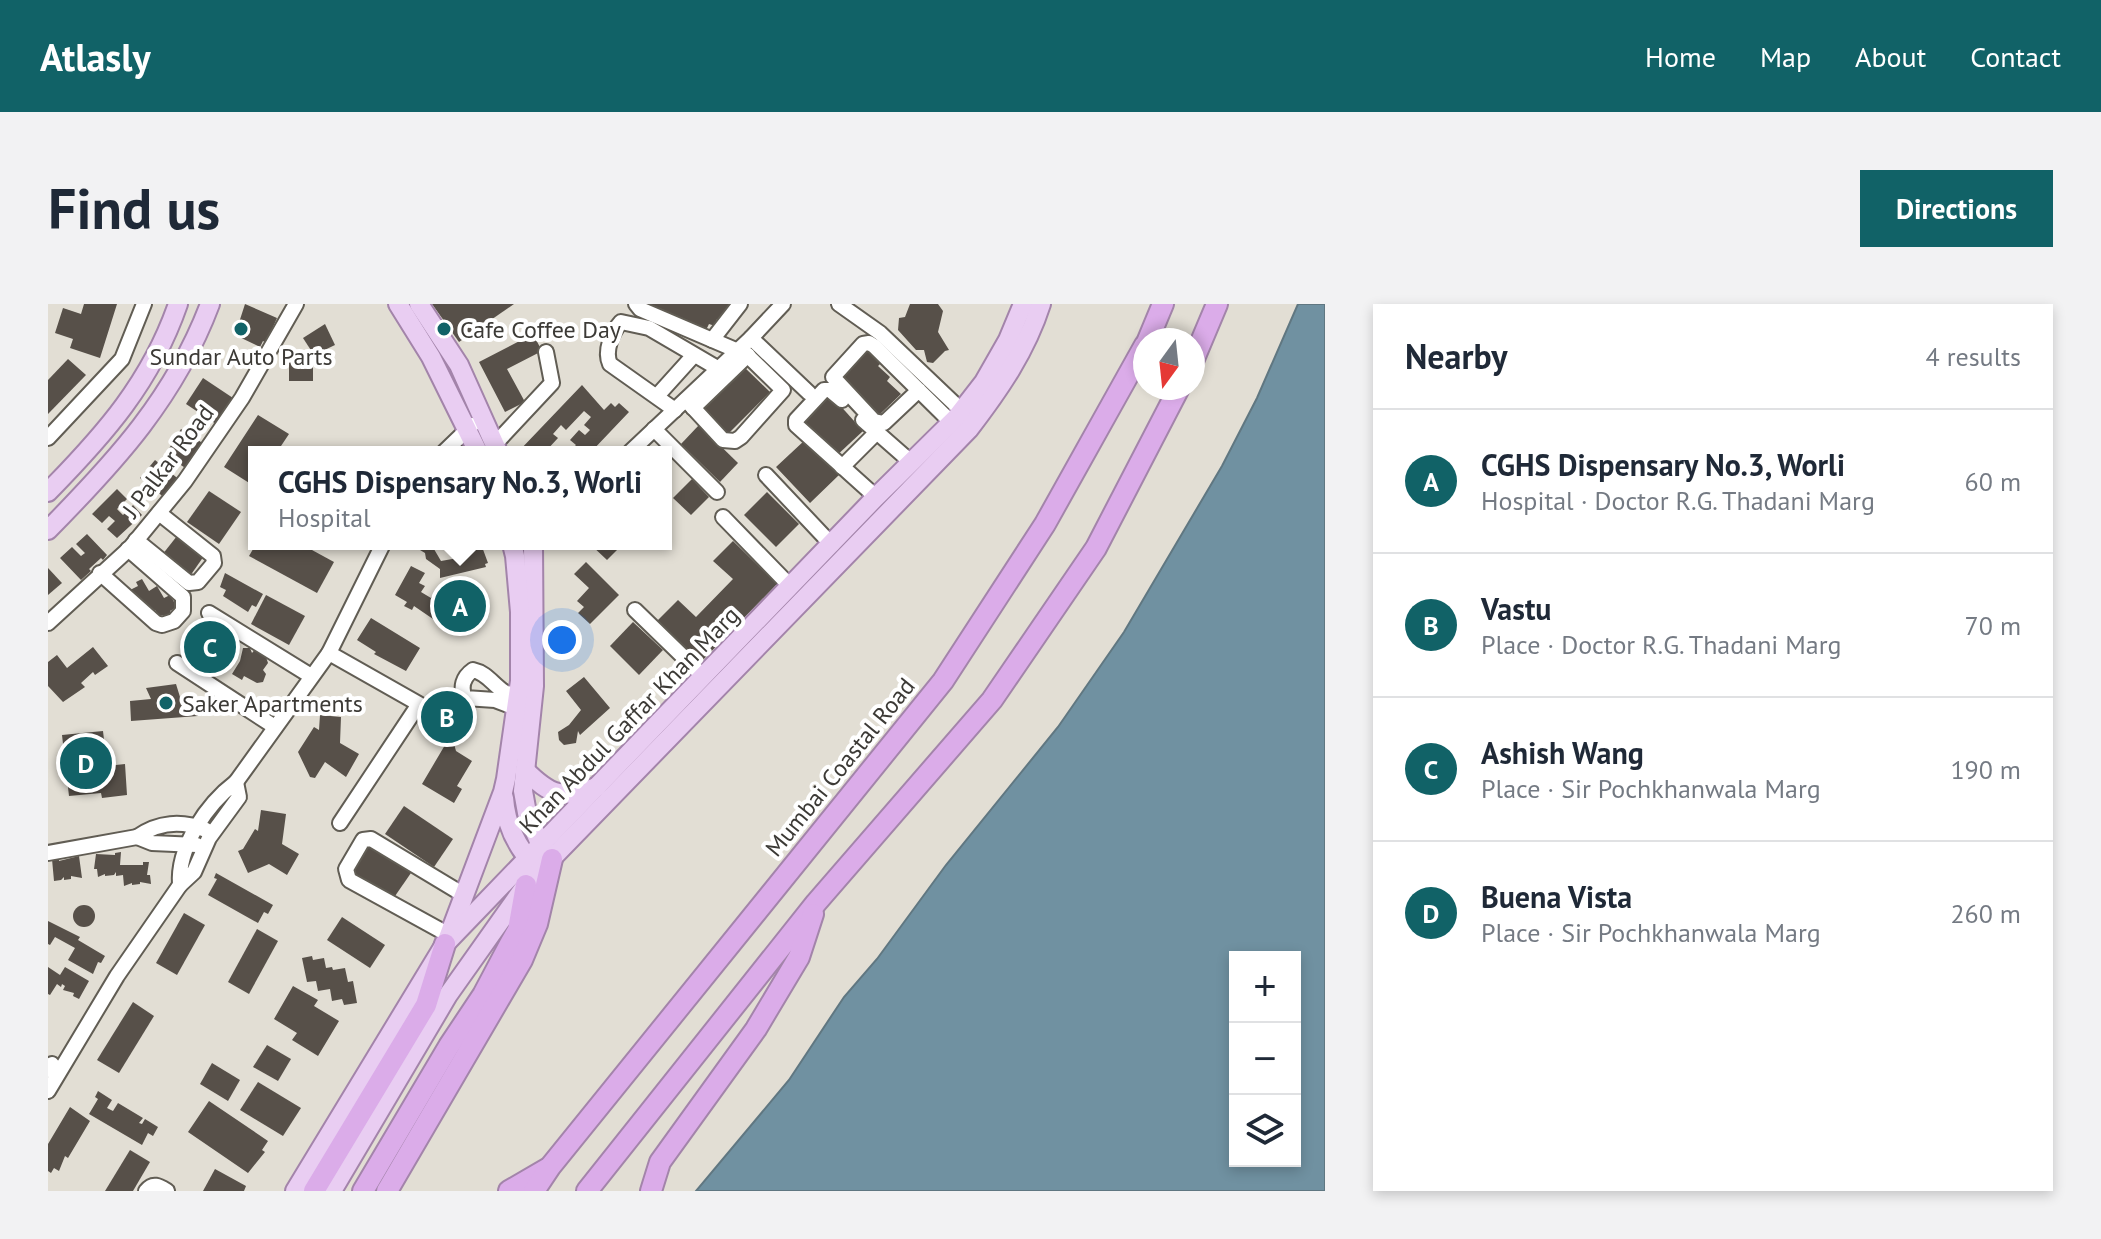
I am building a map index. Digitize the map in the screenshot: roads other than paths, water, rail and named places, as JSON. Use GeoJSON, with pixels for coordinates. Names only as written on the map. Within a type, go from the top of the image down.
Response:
{"type":"FeatureCollection","features":[{"type":"Feature","properties":{"kind":"highway"},"geometry":{"type":"LineString","coordinates":[[1153,328],[1163,304]]}},
{"type":"Feature","properties":{"kind":"highway"},"geometry":{"type":"LineString","coordinates":[[1205,332],[1217,304]]}},
{"type":"Feature","properties":{"kind":"highway","name":"Mumbai Coastal Road"},"geometry":{"type":"LineString","coordinates":[[534,1191],[550,1167],[943,681],[1045,524],[1133,366]]}},
{"type":"Feature","properties":{"kind":"highway"},"geometry":{"type":"LineString","coordinates":[[587,1191],[816,903],[992,700],[1096,548],[1173,400]]}},
{"type":"Feature","properties":{"kind":"highway"},"geometry":{"type":"LineString","coordinates":[[363,1191],[483,995],[518,930],[538,864]]}},
{"type":"Feature","properties":{"kind":"highway"},"geometry":{"type":"LineString","coordinates":[[387,1191],[522,960],[537,924],[538,864]]}},
{"type":"Feature","properties":{"kind":"highway"},"geometry":{"type":"LineString","coordinates":[[651,1191],[660,1162],[756,1029],[799,957],[816,903]]}},
{"type":"Feature","properties":{"kind":"highway"},"geometry":{"type":"LineString","coordinates":[[314,1191],[426,1005],[447,940]]}},
{"type":"Feature","properties":{"kind":"highway"},"geometry":{"type":"LineString","coordinates":[[509,1191],[550,1167]]}},
{"type":"Feature","properties":{"kind":"main road"},"geometry":{"type":"LineString","coordinates":[[48,492],[97,443],[148,372],[178,304]]}},
{"type":"Feature","properties":{"kind":"main road"},"geometry":{"type":"LineString","coordinates":[[48,530],[111,466],[165,395],[196,338],[210,304]]}},
{"type":"Feature","properties":{"kind":"main road"},"geometry":{"type":"LineString","coordinates":[[398,304],[488,446]]}},
{"type":"Feature","properties":{"kind":"main road"},"geometry":{"type":"LineString","coordinates":[[419,304],[459,365],[475,423]]}},
{"type":"Feature","properties":{"kind":"main road","name":"Khan Abdul Gaffar Khan Marg"},"geometry":{"type":"LineString","coordinates":[[332,1191],[448,995],[538,864],[598,787],[876,497],[957,417],[984,382],[1008,340],[1023,304]]}},
{"type":"Feature","properties":{"kind":"main road","name":"Khan Abdul Gaffar Khan Marg"},"geometry":{"type":"LineString","coordinates":[[295,1191],[447,940],[538,864],[969,429],[998,391],[1023,347],[1041,304]]}},
{"type":"Feature","properties":{"kind":"main road"},"geometry":{"type":"LineString","coordinates":[[514,550],[534,686],[523,791],[538,864]]}},
{"type":"Feature","properties":{"kind":"main road"},"geometry":{"type":"LineString","coordinates":[[447,940],[503,792],[528,641],[538,550]]}},
{"type":"Feature","properties":{"kind":"main road"},"geometry":{"type":"LineString","coordinates":[[525,770],[555,793],[578,793],[598,787]]}},
{"type":"Feature","properties":{"kind":"main road"},"geometry":{"type":"LineString","coordinates":[[503,792],[510,833],[538,864]]}},
{"type":"Feature","properties":{"kind":"street"},"geometry":{"type":"LineString","coordinates":[[48,438],[122,359],[144,304]]}},
{"type":"Feature","properties":{"kind":"street","name":"J Palkar Road"},"geometry":{"type":"LineString","coordinates":[[48,623],[132,544],[185,481],[242,398],[296,304]]}},
{"type":"Feature","properties":{"kind":"street"},"geometry":{"type":"LineString","coordinates":[[636,304],[640,309],[712,340],[745,348],[809,393]]}},
{"type":"Feature","properties":{"kind":"street"},"geometry":{"type":"LineString","coordinates":[[712,340],[740,304]]}},
{"type":"Feature","properties":{"kind":"street"},"geometry":{"type":"LineString","coordinates":[[636,446],[745,348],[783,304]]}},
{"type":"Feature","properties":{"kind":"street"},"geometry":{"type":"LineString","coordinates":[[839,304],[880,333],[957,417]]}},
{"type":"Feature","properties":{"kind":"street"},"geometry":{"type":"LineString","coordinates":[[719,369],[649,328],[625,321],[618,325],[609,345],[609,361],[657,396],[684,406],[723,440],[735,441],[783,390],[745,348]]}},
{"type":"Feature","properties":{"kind":"street"},"geometry":{"type":"LineString","coordinates":[[919,390],[884,423],[879,423],[836,384],[833,375],[863,344],[869,343],[919,390],[957,417]]}},
{"type":"Feature","properties":{"kind":"street"},"geometry":{"type":"LineString","coordinates":[[684,406],[719,369],[745,348]]}},
{"type":"Feature","properties":{"kind":"street"},"geometry":{"type":"LineString","coordinates":[[493,446],[552,383],[546,352]]}},
{"type":"Feature","properties":{"kind":"street"},"geometry":{"type":"LineString","coordinates":[[657,396],[694,355]]}},
{"type":"Feature","properties":{"kind":"street"},"geometry":{"type":"LineString","coordinates":[[876,497],[795,423],[824,390],[834,393],[912,463]]}},
{"type":"Feature","properties":{"kind":"street"},"geometry":{"type":"LineString","coordinates":[[450,446],[475,423]]}},
{"type":"Feature","properties":{"kind":"street"},"geometry":{"type":"LineString","coordinates":[[654,429],[671,446]]}},
{"type":"Feature","properties":{"kind":"street"},"geometry":{"type":"LineString","coordinates":[[842,467],[877,432]]}},
{"type":"Feature","properties":{"kind":"street"},"geometry":{"type":"LineString","coordinates":[[672,447],[717,492]]}},
{"type":"Feature","properties":{"kind":"street"},"geometry":{"type":"LineString","coordinates":[[766,475],[832,545]]}},
{"type":"Feature","properties":{"kind":"street"},"geometry":{"type":"LineString","coordinates":[[132,544],[189,583],[198,582],[214,563],[213,556],[159,513]]}},
{"type":"Feature","properties":{"kind":"street"},"geometry":{"type":"LineString","coordinates":[[723,517],[791,587]]}},
{"type":"Feature","properties":{"kind":"street"},"geometry":{"type":"LineString","coordinates":[[100,573],[156,623],[162,625],[174,621],[183,611],[183,597],[132,544]]}},
{"type":"Feature","properties":{"kind":"street"},"geometry":{"type":"LineString","coordinates":[[180,885],[179,868],[198,827],[222,793],[236,782],[329,653],[380,550]]}},
{"type":"Feature","properties":{"kind":"street"},"geometry":{"type":"LineString","coordinates":[[635,610],[704,677]]}},
{"type":"Feature","properties":{"kind":"street"},"geometry":{"type":"LineString","coordinates":[[209,613],[311,676]]}},
{"type":"Feature","properties":{"kind":"street"},"geometry":{"type":"LineString","coordinates":[[329,653],[419,704],[340,823]]}},
{"type":"Feature","properties":{"kind":"street"},"geometry":{"type":"LineString","coordinates":[[177,663],[275,727]]}},
{"type":"Feature","properties":{"kind":"street"},"geometry":{"type":"LineString","coordinates":[[48,1091],[52,1067],[180,885],[194,872],[213,832],[239,797],[236,782]]}},
{"type":"Feature","properties":{"kind":"street"},"geometry":{"type":"LineString","coordinates":[[48,853],[137,837],[150,828],[170,824],[186,823],[213,832]]}},
{"type":"Feature","properties":{"kind":"street"},"geometry":{"type":"LineString","coordinates":[[137,837],[152,843],[190,843],[205,848]]}},
{"type":"Feature","properties":{"kind":"street"},"geometry":{"type":"LineString","coordinates":[[447,940],[349,880],[346,869],[363,840],[371,839],[464,895]]}},
{"type":"Feature","properties":{"kind":"street"},"geometry":{"type":"LineString","coordinates":[[146,1191],[158,1185],[167,1191]]}},
{"type":"Feature","properties":{"kind":"water"},"geometry":{"type":"Polygon","coordinates":[[[1298,304],[1325,304],[1325,1191],[696,1191],[789,1080],[844,997],[1058,727],[1124,632],[1222,466],[1257,398],[1298,304]]]}},
{"type":"Feature","properties":{"kind":"place","name":"Sundar Auto Parts"},"geometry":{"type":"Point","coordinates":[241,329]}},
{"type":"Feature","properties":{"kind":"place","name":"Cafe Coffee Day"},"geometry":{"type":"Point","coordinates":[444,329]}},
{"type":"Feature","properties":{"kind":"place","name":"CGHS Dispensary No.3, Worli"},"geometry":{"type":"Point","coordinates":[460,606]}},
{"type":"Feature","properties":{"kind":"place","name":"Ashish Wang"},"geometry":{"type":"Point","coordinates":[210,647]}},
{"type":"Feature","properties":{"kind":"place","name":"Saker Apartments"},"geometry":{"type":"Point","coordinates":[166,703]}},
{"type":"Feature","properties":{"kind":"place","name":"Vastu"},"geometry":{"type":"Point","coordinates":[447,717]}},
{"type":"Feature","properties":{"kind":"place","name":"Buena Vista"},"geometry":{"type":"Point","coordinates":[86,763]}}]}
